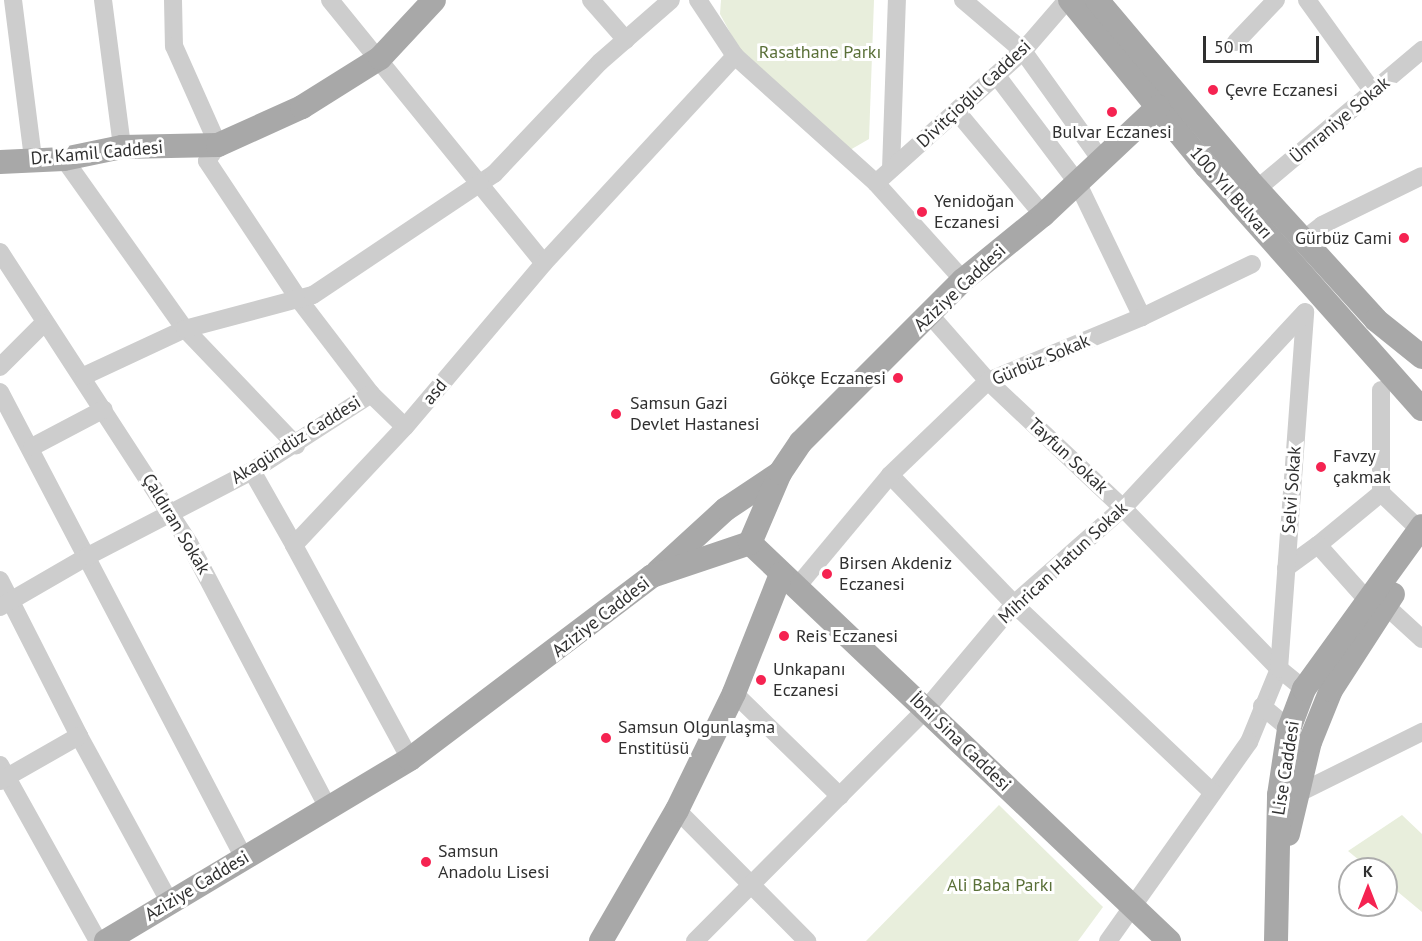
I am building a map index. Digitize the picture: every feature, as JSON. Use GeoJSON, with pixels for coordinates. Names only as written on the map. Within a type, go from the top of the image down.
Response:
{"type":"FeatureCollection","features":[{"type":"Feature","properties":{"kind":"main road","name":"Dr. Kamil Caddesi"},"geometry":{"type":"LineString","coordinates":[[0,162],[64,159],[122,147],[218,145],[302,107],[380,58],[434,0]]}},
{"type":"Feature","properties":{"kind":"main road","name":"100. Yıl Bulvarı"},"geometry":{"type":"LineString","coordinates":[[1068,0],[1158,107],[1422,409]]}},
{"type":"Feature","properties":{"kind":"main road","name":"100. Yıl Bulvarı"},"geometry":{"type":"LineString","coordinates":[[1097,0],[1303,240],[1376,320],[1422,357]]}},
{"type":"Feature","properties":{"kind":"main road","name":"Aziziye Caddesi"},"geometry":{"type":"LineString","coordinates":[[106,941],[244,858],[330,810],[410,759],[652,576],[750,543],[780,473],[801,442],[963,280],[1043,215],[1158,107]]}},
{"type":"Feature","properties":{"kind":"main road"},"geometry":{"type":"LineString","coordinates":[[652,576],[726,509],[780,473]]}},
{"type":"Feature","properties":{"kind":"main road","name":"Lise Caddesi"},"geometry":{"type":"LineString","coordinates":[[1288,941],[1289,829],[1310,742],[1330,690],[1377,604],[1421,535]]}},
{"type":"Feature","properties":{"kind":"main road","name":"İbni Sina Caddesi"},"geometry":{"type":"LineString","coordinates":[[750,543],[1169,941]]}},
{"type":"Feature","properties":{"kind":"main road"},"geometry":{"type":"LineString","coordinates":[[601,941],[677,810],[789,581]]}},
{"type":"Feature","properties":{"kind":"main road","name":"Lise Caddesi"},"geometry":{"type":"LineString","coordinates":[[1275,941],[1279,795],[1288,729],[1304,689],[1377,604]]}},
{"type":"Feature","properties":{"kind":"street"},"geometry":{"type":"LineString","coordinates":[[13,0],[33,159]]}},
{"type":"Feature","properties":{"kind":"street"},"geometry":{"type":"LineString","coordinates":[[103,0],[122,147]]}},
{"type":"Feature","properties":{"kind":"street"},"geometry":{"type":"LineString","coordinates":[[173,0],[174,46],[218,145],[207,161],[300,301],[370,394],[405,426]]}},
{"type":"Feature","properties":{"kind":"street"},"geometry":{"type":"LineString","coordinates":[[330,0],[380,58],[478,185],[544,263]]}},
{"type":"Feature","properties":{"kind":"street"},"geometry":{"type":"LineString","coordinates":[[591,0],[626,40]]}},
{"type":"Feature","properties":{"kind":"street"},"geometry":{"type":"LineString","coordinates":[[84,376],[185,329],[300,301],[494,174],[626,40],[671,0]]}},
{"type":"Feature","properties":{"kind":"street"},"geometry":{"type":"LineString","coordinates":[[698,0],[735,56],[876,183],[963,280]]}},
{"type":"Feature","properties":{"kind":"street"},"geometry":{"type":"LineString","coordinates":[[891,169],[897,0]]}},
{"type":"Feature","properties":{"kind":"street"},"geometry":{"type":"LineString","coordinates":[[963,0],[1023,51],[1101,160]]}},
{"type":"Feature","properties":{"kind":"street","name":"Divitçioğlu Caddesi"},"geometry":{"type":"LineString","coordinates":[[876,183],[958,113],[997,76],[1023,51],[1068,0]]}},
{"type":"Feature","properties":{"kind":"street"},"geometry":{"type":"LineString","coordinates":[[1236,42],[1276,0]]}},
{"type":"Feature","properties":{"kind":"street"},"geometry":{"type":"LineString","coordinates":[[1307,0],[1373,92]]}},
{"type":"Feature","properties":{"kind":"street","name":"Ümraniye Sokak"},"geometry":{"type":"LineString","coordinates":[[1257,189],[1422,50]]}},
{"type":"Feature","properties":{"kind":"street","name":"asd"},"geometry":{"type":"LineString","coordinates":[[294,545],[405,426],[544,263],[735,56]]}},
{"type":"Feature","properties":{"kind":"street"},"geometry":{"type":"LineString","coordinates":[[997,76],[1077,182],[1142,317]]}},
{"type":"Feature","properties":{"kind":"street"},"geometry":{"type":"LineString","coordinates":[[958,113],[1043,215]]}},
{"type":"Feature","properties":{"kind":"street"},"geometry":{"type":"LineString","coordinates":[[64,159],[185,329],[296,445]]}},
{"type":"Feature","properties":{"kind":"street"},"geometry":{"type":"LineString","coordinates":[[1303,240],[1322,225],[1422,176]]}},
{"type":"Feature","properties":{"kind":"street","name":"Çaldıran Sokak"},"geometry":{"type":"LineString","coordinates":[[0,252],[44,323],[84,376],[170,512],[330,810]]}},
{"type":"Feature","properties":{"kind":"street","name":"Gürbüz Sokak"},"geometry":{"type":"LineString","coordinates":[[789,581],[890,476],[988,381],[1142,317],[1252,264]]}},
{"type":"Feature","properties":{"kind":"street","name":"Mihrican Hatun Sokak"},"geometry":{"type":"LineString","coordinates":[[695,941],[749,882],[840,796],[926,709],[1014,604],[1123,508],[1305,312]]}},
{"type":"Feature","properties":{"kind":"street","name":"Selvi Sokak"},"geometry":{"type":"LineString","coordinates":[[1279,669],[1305,312]]}},
{"type":"Feature","properties":{"kind":"street","name":"Tayfun Sokak"},"geometry":{"type":"LineString","coordinates":[[930,315],[988,381],[1123,508],[1279,669],[1304,689]]}},
{"type":"Feature","properties":{"kind":"street"},"geometry":{"type":"LineString","coordinates":[[0,367],[44,323]]}},
{"type":"Feature","properties":{"kind":"street"},"geometry":{"type":"LineString","coordinates":[[1381,390],[1381,493],[1421,535]]}},
{"type":"Feature","properties":{"kind":"street"},"geometry":{"type":"LineString","coordinates":[[0,392],[32,447],[244,858]]}},
{"type":"Feature","properties":{"kind":"street","name":"Akagündüz Caddesi"},"geometry":{"type":"LineString","coordinates":[[6,604],[88,556],[252,471],[296,445],[370,394]]}},
{"type":"Feature","properties":{"kind":"street"},"geometry":{"type":"LineString","coordinates":[[32,447],[104,409]]}},
{"type":"Feature","properties":{"kind":"street"},"geometry":{"type":"LineString","coordinates":[[252,471],[410,759]]}},
{"type":"Feature","properties":{"kind":"street"},"geometry":{"type":"LineString","coordinates":[[890,476],[1014,604],[1213,793]]}},
{"type":"Feature","properties":{"kind":"street"},"geometry":{"type":"LineString","coordinates":[[1286,568],[1381,493]]}},
{"type":"Feature","properties":{"kind":"street"},"geometry":{"type":"LineString","coordinates":[[1318,545],[1377,604],[1422,639]]}},
{"type":"Feature","properties":{"kind":"street"},"geometry":{"type":"LineString","coordinates":[[0,580],[6,604],[170,903]]}},
{"type":"Feature","properties":{"kind":"street"},"geometry":{"type":"LineString","coordinates":[[1108,941],[1249,742],[1279,669]]}},
{"type":"Feature","properties":{"kind":"street"},"geometry":{"type":"LineString","coordinates":[[734,693],[840,796]]}},
{"type":"Feature","properties":{"kind":"street"},"geometry":{"type":"LineString","coordinates":[[1262,706],[1288,729]]}},
{"type":"Feature","properties":{"kind":"street"},"geometry":{"type":"LineString","coordinates":[[1298,794],[1422,732]]}},
{"type":"Feature","properties":{"kind":"street"},"geometry":{"type":"LineString","coordinates":[[79,736],[2,774],[98,941]]}},
{"type":"Feature","properties":{"kind":"street"},"geometry":{"type":"LineString","coordinates":[[677,810],[807,941]]}},
{"type":"Feature","properties":{"kind":"green space","name":"Rasathane Parkı"},"geometry":{"type":"Polygon","coordinates":[[[721,0],[874,0],[869,139],[850,150],[738,47],[720,14],[721,0]]]}},
{"type":"Feature","properties":{"kind":"green space","name":"Ali Baba Parkı"},"geometry":{"type":"Polygon","coordinates":[[[999,805],[1103,907],[1078,941],[866,941],[999,805]]]}},
{"type":"Feature","properties":{"kind":"green space"},"geometry":{"type":"Polygon","coordinates":[[[1402,815],[1422,834],[1422,912],[1398,892],[1398,857],[1355,857],[1348,851],[1402,815]]]}},
{"type":"Feature","properties":{"kind":"place","name":"Çevre Eczanesi"},"geometry":{"type":"Point","coordinates":[1213,90]}},
{"type":"Feature","properties":{"kind":"place","name":"Bulvar Eczanesi"},"geometry":{"type":"Point","coordinates":[1112,112]}},
{"type":"Feature","properties":{"kind":"place","name":"Yenidoğan Eczanesi"},"geometry":{"type":"Point","coordinates":[922,212]}},
{"type":"Feature","properties":{"kind":"place","name":"Gürbüz Cami"},"geometry":{"type":"Point","coordinates":[1404,238]}},
{"type":"Feature","properties":{"kind":"place","name":"Gökçe Eczanesi"},"geometry":{"type":"Point","coordinates":[898,378]}},
{"type":"Feature","properties":{"kind":"place","name":"Samsun Gazi Devlet Hastanesi"},"geometry":{"type":"Point","coordinates":[616,414]}},
{"type":"Feature","properties":{"kind":"place","name":"Favzy çakmak"},"geometry":{"type":"Point","coordinates":[1321,467]}},
{"type":"Feature","properties":{"kind":"place","name":"Birsen Akdeniz Eczanesi"},"geometry":{"type":"Point","coordinates":[827,574]}},
{"type":"Feature","properties":{"kind":"place","name":"Reis Eczanesi"},"geometry":{"type":"Point","coordinates":[784,636]}},
{"type":"Feature","properties":{"kind":"place","name":"Unkapanı Eczanesi"},"geometry":{"type":"Point","coordinates":[761,680]}},
{"type":"Feature","properties":{"kind":"place","name":"Samsun Olgunlaşma Enstitüsü"},"geometry":{"type":"Point","coordinates":[606,738]}},
{"type":"Feature","properties":{"kind":"place","name":"Samsun Anadolu Lisesi"},"geometry":{"type":"Point","coordinates":[426,862]}}]}
